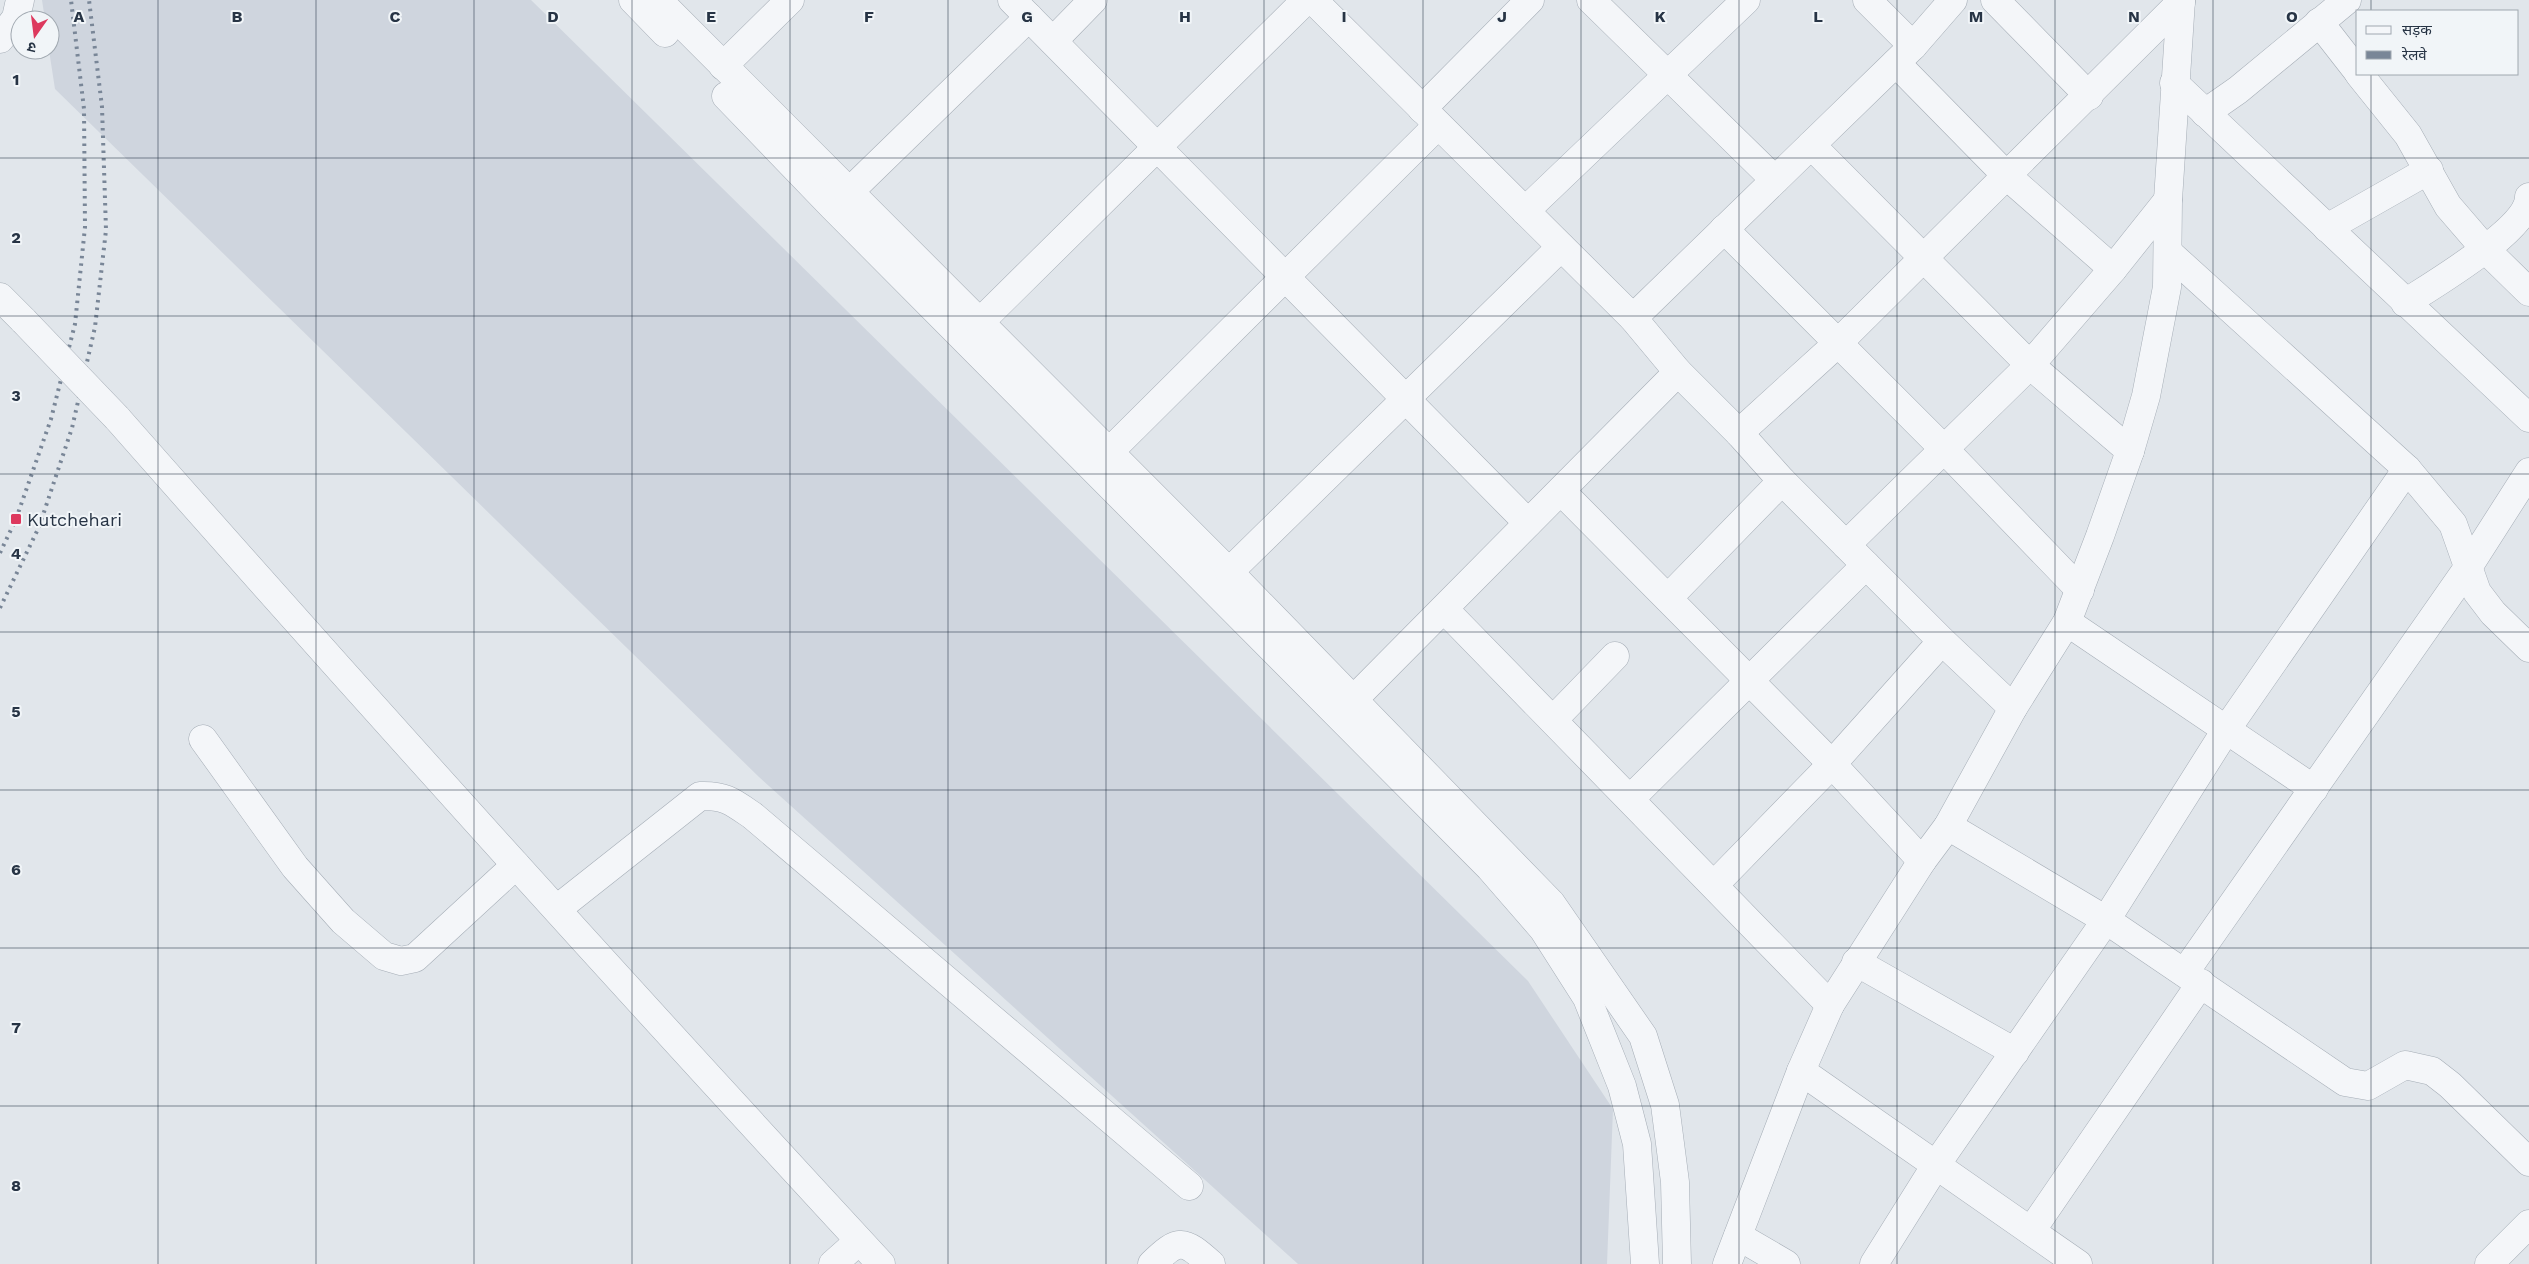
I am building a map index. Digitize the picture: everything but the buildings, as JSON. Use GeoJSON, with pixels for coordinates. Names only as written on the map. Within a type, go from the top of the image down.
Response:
{"type":"FeatureCollection","features":[{"type":"Feature","properties":{"kind":"street"},"geometry":{"type":"LineString","coordinates":[[0,39],[16,18],[20,0]]}},
{"type":"Feature","properties":{"kind":"street"},"geometry":{"type":"LineString","coordinates":[[633,0],[833,207],[1490,868],[1543,929],[1587,998],[1622,1086],[1637,1144],[1646,1264]]}},
{"type":"Feature","properties":{"kind":"street"},"geometry":{"type":"LineString","coordinates":[[658,0],[848,193],[1229,572],[1551,903],[1643,1036],[1666,1104],[1675,1182],[1677,1264]]}},
{"type":"Feature","properties":{"kind":"street"},"geometry":{"type":"LineString","coordinates":[[723,66],[790,0]]}},
{"type":"Feature","properties":{"kind":"street"},"geometry":{"type":"LineString","coordinates":[[1052,41],[1093,0]]}},
{"type":"Feature","properties":{"kind":"street"},"geometry":{"type":"LineString","coordinates":[[979,323],[1306,0]]}},
{"type":"Feature","properties":{"kind":"street"},"geometry":{"type":"LineString","coordinates":[[1312,0],[1633,318],[1678,372],[1739,433],[1782,481],[1942,641],[2013,708]]}},
{"type":"Feature","properties":{"kind":"street"},"geometry":{"type":"LineString","coordinates":[[1109,452],[1285,277],[1430,117],[1530,0]]}},
{"type":"Feature","properties":{"kind":"street"},"geometry":{"type":"LineString","coordinates":[[1591,0],[1775,180]]}},
{"type":"Feature","properties":{"kind":"street"},"geometry":{"type":"LineString","coordinates":[[1525,211],[1746,0]]}},
{"type":"Feature","properties":{"kind":"street"},"geometry":{"type":"LineString","coordinates":[[1867,0],[1904,55],[2007,176],[2113,270]]}},
{"type":"Feature","properties":{"kind":"street"},"geometry":{"type":"LineString","coordinates":[[1633,318],[1904,55],[1953,0]]}},
{"type":"Feature","properties":{"kind":"street"},"geometry":{"type":"LineString","coordinates":[[1995,0],[2088,96]]}},
{"type":"Feature","properties":{"kind":"street"},"geometry":{"type":"LineString","coordinates":[[1739,433],[1838,343],[2088,96],[2181,1]]}},
{"type":"Feature","properties":{"kind":"street"},"geometry":{"type":"LineString","coordinates":[[1727,1264],[1801,1071],[1830,1005],[1922,861],[1948,826],[2013,708],[2067,622],[2130,451],[2146,396],[2167,287],[2169,253],[2168,200],[2174,83],[2181,1]]}},
{"type":"Feature","properties":{"kind":"street"},"geometry":{"type":"LineString","coordinates":[[848,193],[1020,8],[1528,523]]}},
{"type":"Feature","properties":{"kind":"street"},"geometry":{"type":"LineString","coordinates":[[2205,113],[2238,90],[2333,8],[2356,68]]}},
{"type":"Feature","properties":{"kind":"street"},"geometry":{"type":"LineString","coordinates":[[2360,75],[2408,135],[2448,206],[2485,249],[2529,292]]}},
{"type":"Feature","properties":{"kind":"street"},"geometry":{"type":"LineString","coordinates":[[2174,83],[2529,418]]}},
{"type":"Feature","properties":{"kind":"street"},"geometry":{"type":"LineString","coordinates":[[1811,145],[2030,365],[2130,451]]}},
{"type":"Feature","properties":{"kind":"street"},"geometry":{"type":"LineString","coordinates":[[2327,228],[2429,170]]}},
{"type":"Feature","properties":{"kind":"street"},"geometry":{"type":"LineString","coordinates":[[2405,303],[2485,249],[2519,220],[2525,211],[2529,197]]}},
{"type":"Feature","properties":{"kind":"street"},"geometry":{"type":"LineString","coordinates":[[1846,545],[2030,365],[2113,270],[2168,200]]}},
{"type":"Feature","properties":{"kind":"street"},"geometry":{"type":"LineString","coordinates":[[1724,229],[1945,450],[2080,590]]}},
{"type":"Feature","properties":{"kind":"street"},"geometry":{"type":"LineString","coordinates":[[1229,572],[1561,247]]}},
{"type":"Feature","properties":{"kind":"street"},"geometry":{"type":"LineString","coordinates":[[2169,253],[2407,470],[2453,524],[2462,544],[2467,569],[2477,592],[2493,613],[2529,648]]}},
{"type":"Feature","properties":{"kind":"street"},"geometry":{"type":"LineString","coordinates":[[0,298],[117,418],[516,865],[881,1264]]}},
{"type":"Feature","properties":{"kind":"street"},"geometry":{"type":"LineString","coordinates":[[1354,699],[1678,372]]}},
{"type":"Feature","properties":{"kind":"street"},"geometry":{"type":"LineString","coordinates":[[1874,1264],[1936,1165],[2106,920],[2226,730],[2407,470]]}},
{"type":"Feature","properties":{"kind":"street"},"geometry":{"type":"LineString","coordinates":[[2031,1231],[2314,789],[2467,569],[2529,472]]}},
{"type":"Feature","properties":{"kind":"street"},"geometry":{"type":"LineString","coordinates":[[1668,598],[1782,481]]}},
{"type":"Feature","properties":{"kind":"street"},"geometry":{"type":"LineString","coordinates":[[1561,491],[1832,764],[1922,861]]}},
{"type":"Feature","properties":{"kind":"street"},"geometry":{"type":"LineString","coordinates":[[1630,799],[1866,564]]}},
{"type":"Feature","properties":{"kind":"street"},"geometry":{"type":"LineString","coordinates":[[1444,609],[1830,1005]]}},
{"type":"Feature","properties":{"kind":"street"},"geometry":{"type":"LineString","coordinates":[[2067,622],[2314,789]]}},
{"type":"Feature","properties":{"kind":"street"},"geometry":{"type":"LineString","coordinates":[[1714,885],[1832,764],[1942,641]]}},
{"type":"Feature","properties":{"kind":"street"},"geometry":{"type":"LineString","coordinates":[[1553,720],[1615,656]]}},
{"type":"Feature","properties":{"kind":"street"},"geometry":{"type":"LineString","coordinates":[[203,739],[296,867],[342,921],[384,956],[401,961],[415,958],[516,865]]}},
{"type":"Feature","properties":{"kind":"street"},"geometry":{"type":"LineString","coordinates":[[557,909],[700,796],[717,796],[729,800],[753,816],[1189,1186]]}},
{"type":"Feature","properties":{"kind":"street"},"geometry":{"type":"LineString","coordinates":[[1948,826],[2106,920],[2352,1085],[2368,1086],[2406,1065],[2432,1071],[2450,1085],[2529,1162]]}},
{"type":"Feature","properties":{"kind":"street"},"geometry":{"type":"LineString","coordinates":[[1856,962],[2015,1052]]}},
{"type":"Feature","properties":{"kind":"street"},"geometry":{"type":"LineString","coordinates":[[1801,1071],[2078,1264]]}},
{"type":"Feature","properties":{"kind":"street"},"geometry":{"type":"LineString","coordinates":[[2489,1264],[2529,1224]]}},
{"type":"Feature","properties":{"kind":"street"},"geometry":{"type":"LineString","coordinates":[[1738,1236],[1786,1264]]}},
{"type":"Feature","properties":{"kind":"street"},"geometry":{"type":"LineString","coordinates":[[833,1264],[860,1240]]}},
{"type":"Feature","properties":{"kind":"street"},"geometry":{"type":"LineString","coordinates":[[1152,1264],[1170,1246],[1182,1244],[1195,1250],[1211,1264]]}},
{"type":"Feature","properties":{"kind":"shaded area"},"geometry":{"type":"Polygon","coordinates":[[[42,0],[531,0],[1528,981],[1613,1109],[1607,1264],[1298,1264],[759,777],[55,89],[51,60],[60,60],[60,10],[44,10],[42,0]]]}},
{"type":"Feature","properties":{"kind":"railway"},"geometry":{"type":"LineString","coordinates":[[0,553],[16,519],[51,419],[75,324],[85,227],[84,109],[71,0]]}},
{"type":"Feature","properties":{"kind":"railway"},"geometry":{"type":"LineString","coordinates":[[0,608],[39,527],[72,428],[95,327],[106,230],[102,107],[89,0]]}},
{"type":"Feature","properties":{"kind":"place","name":"Kutchehari"},"geometry":{"type":"Point","coordinates":[16,519]}}]}
